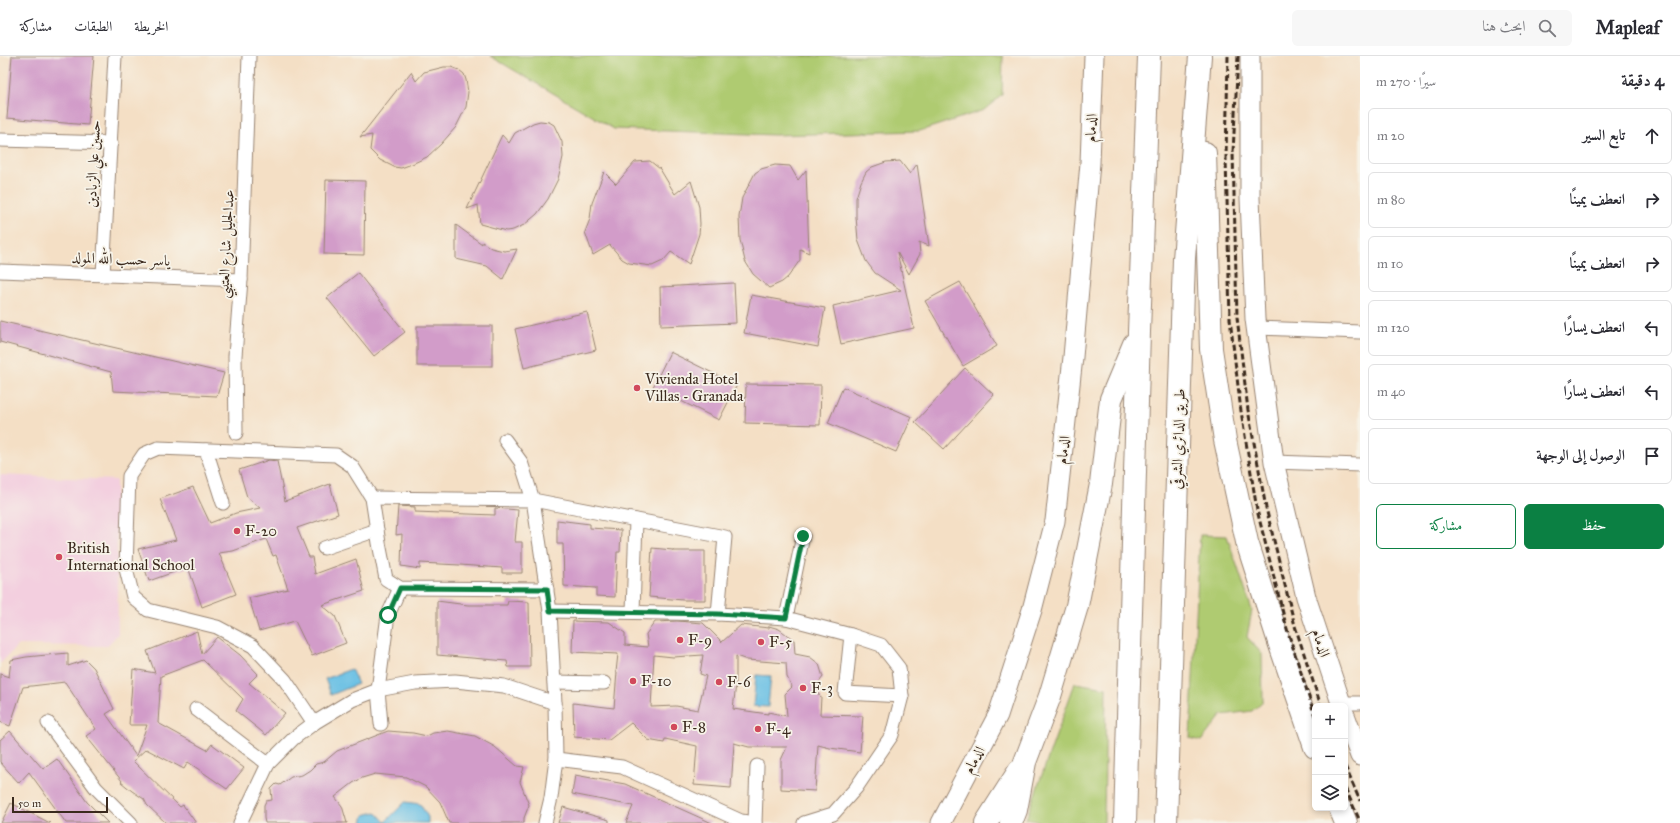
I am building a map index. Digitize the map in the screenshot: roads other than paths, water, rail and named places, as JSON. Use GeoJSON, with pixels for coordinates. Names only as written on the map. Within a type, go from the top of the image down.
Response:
{"type":"FeatureCollection","features":[{"type":"Feature","properties":{"kind":"highway"},"geometry":{"type":"LineString","coordinates":[[1125,823],[1139,332],[1149,56]]}},
{"type":"Feature","properties":{"kind":"highway"},"geometry":{"type":"LineString","coordinates":[[1201,56],[1211,349],[1225,440],[1247,542],[1312,739]]}},
{"type":"Feature","properties":{"kind":"highway","name":"طريق الدائري الشرقي"},"geometry":{"type":"LineString","coordinates":[[1166,823],[1184,260],[1201,56]]}},
{"type":"Feature","properties":{"kind":"highway"},"geometry":{"type":"LineString","coordinates":[[1011,823],[1016,810],[1025,762],[1050,696],[1077,606],[1101,484],[1111,399],[1139,332]]}},
{"type":"Feature","properties":{"kind":"highway"},"geometry":{"type":"LineString","coordinates":[[986,823],[1025,762]]}},
{"type":"Feature","properties":{"kind":"highway"},"geometry":{"type":"LineString","coordinates":[[1341,811],[1346,823]]}},
{"type":"Feature","properties":{"kind":"street","name":"حسين علي الزبادين"},"geometry":{"type":"LineString","coordinates":[[103,275],[115,56]]}},
{"type":"Feature","properties":{"kind":"street","name":"عبدالجليل شارع العتيبي"},"geometry":{"type":"LineString","coordinates":[[236,433],[235,356],[241,280],[249,56]]}},
{"type":"Feature","properties":{"kind":"street","name":"الدمام"},"geometry":{"type":"LineString","coordinates":[[941,823],[998,714],[1032,610],[1055,521],[1073,357],[1090,163],[1094,56]]}},
{"type":"Feature","properties":{"kind":"street","name":"الدمام"},"geometry":{"type":"LineString","coordinates":[[1250,56],[1250,198],[1257,328],[1274,462],[1306,597],[1340,703]]}},
{"type":"Feature","properties":{"kind":"street"},"geometry":{"type":"LineString","coordinates":[[0,140],[110,143]]}},
{"type":"Feature","properties":{"kind":"street","name":"ياسر حسب الله المولد"},"geometry":{"type":"LineString","coordinates":[[0,271],[241,280]]}},
{"type":"Feature","properties":{"kind":"street"},"geometry":{"type":"LineString","coordinates":[[1257,328],[1360,332]]}},
{"type":"Feature","properties":{"kind":"street"},"geometry":{"type":"LineString","coordinates":[[505,440],[521,462],[533,500],[550,611],[555,703],[556,759],[551,798],[545,823]]}},
{"type":"Feature","properties":{"kind":"street"},"geometry":{"type":"LineString","coordinates":[[314,723],[285,680],[254,646],[217,627],[148,610],[133,597],[126,569],[129,476],[144,454],[158,448],[336,455],[352,466],[372,498],[386,579],[400,588],[547,589]]}},
{"type":"Feature","properties":{"kind":"street"},"geometry":{"type":"LineString","coordinates":[[206,450],[223,503]]}},
{"type":"Feature","properties":{"kind":"street"},"geometry":{"type":"LineString","coordinates":[[1274,462],[1360,465]]}},
{"type":"Feature","properties":{"kind":"street"},"geometry":{"type":"LineString","coordinates":[[372,498],[533,500],[726,537],[718,614]]}},
{"type":"Feature","properties":{"kind":"street"},"geometry":{"type":"LineString","coordinates":[[633,612],[636,520]]}},
{"type":"Feature","properties":{"kind":"street"},"geometry":{"type":"LineString","coordinates":[[324,548],[377,530]]}},
{"type":"Feature","properties":{"kind":"street"},"geometry":{"type":"LineString","coordinates":[[786,618],[803,536]]}},
{"type":"Feature","properties":{"kind":"street"},"geometry":{"type":"LineString","coordinates":[[381,724],[378,690],[388,615],[400,588]]}},
{"type":"Feature","properties":{"kind":"street"},"geometry":{"type":"LineString","coordinates":[[550,611],[718,614],[786,618],[851,635],[881,645],[898,668],[902,696],[892,735],[856,788],[833,814],[804,823]]}},
{"type":"Feature","properties":{"kind":"street"},"geometry":{"type":"LineString","coordinates":[[851,635],[845,693],[902,696]]}},
{"type":"Feature","properties":{"kind":"street"},"geometry":{"type":"LineString","coordinates":[[240,823],[268,764],[294,738],[314,723],[352,700],[378,690],[415,683],[455,681],[504,686],[555,703]]}},
{"type":"Feature","properties":{"kind":"street"},"geometry":{"type":"LineString","coordinates":[[554,682],[604,683]]}},
{"type":"Feature","properties":{"kind":"street"},"geometry":{"type":"LineString","coordinates":[[1348,707],[1360,704]]}},
{"type":"Feature","properties":{"kind":"street"},"geometry":{"type":"LineString","coordinates":[[196,709],[268,764]]}},
{"type":"Feature","properties":{"kind":"street"},"geometry":{"type":"LineString","coordinates":[[48,723],[96,788],[131,823]]}},
{"type":"Feature","properties":{"kind":"street","name":"الدمام"},"geometry":{"type":"LineString","coordinates":[[1348,724],[1360,756]]}},
{"type":"Feature","properties":{"kind":"street"},"geometry":{"type":"LineString","coordinates":[[556,759],[622,767],[741,821],[755,823],[757,766]]}},
{"type":"Feature","properties":{"kind":"water"},"geometry":{"type":"Polygon","coordinates":[[[351,669],[358,684],[331,695],[325,679],[351,669]]]}},
{"type":"Feature","properties":{"kind":"water"},"geometry":{"type":"Polygon","coordinates":[[[756,675],[771,676],[768,707],[753,706],[756,675]]]}},
{"type":"Feature","properties":{"kind":"water"},"geometry":{"type":"Polygon","coordinates":[[[405,802],[420,804],[428,817],[428,823],[362,823],[364,815],[376,812],[385,822],[405,802]]]}},
{"type":"Feature","properties":{"kind":"railway"},"geometry":{"type":"LineString","coordinates":[[1228,56],[1226,158],[1230,319],[1241,411],[1257,510],[1287,629],[1312,707]]}},
{"type":"Feature","properties":{"kind":"railway"},"geometry":{"type":"LineString","coordinates":[[1238,56],[1233,152],[1237,317],[1248,410],[1266,508],[1295,626],[1320,703]]}},
{"type":"Feature","properties":{"kind":"railway"},"geometry":{"type":"LineString","coordinates":[[1348,773],[1360,801]]}},
{"type":"Feature","properties":{"kind":"railway"},"geometry":{"type":"LineString","coordinates":[[1348,795],[1360,821]]}},
{"type":"Feature","properties":{"kind":"place","name":"Vivienda Hotel Villas - Granada"},"geometry":{"type":"Point","coordinates":[637,388]}},
{"type":"Feature","properties":{"kind":"place","name":"F-20"},"geometry":{"type":"Point","coordinates":[237,531]}},
{"type":"Feature","properties":{"kind":"place","name":"British International School"},"geometry":{"type":"Point","coordinates":[59,557]}},
{"type":"Feature","properties":{"kind":"place","name":"F-9"},"geometry":{"type":"Point","coordinates":[680,640]}},
{"type":"Feature","properties":{"kind":"place","name":"F-5"},"geometry":{"type":"Point","coordinates":[761,642]}},
{"type":"Feature","properties":{"kind":"place","name":"F-10"},"geometry":{"type":"Point","coordinates":[633,681]}},
{"type":"Feature","properties":{"kind":"place","name":"F-6"},"geometry":{"type":"Point","coordinates":[719,682]}},
{"type":"Feature","properties":{"kind":"place","name":"F-3"},"geometry":{"type":"Point","coordinates":[803,688]}},
{"type":"Feature","properties":{"kind":"place","name":"F-8"},"geometry":{"type":"Point","coordinates":[674,727]}},
{"type":"Feature","properties":{"kind":"place","name":"F-4"},"geometry":{"type":"Point","coordinates":[758,729]}}]}
